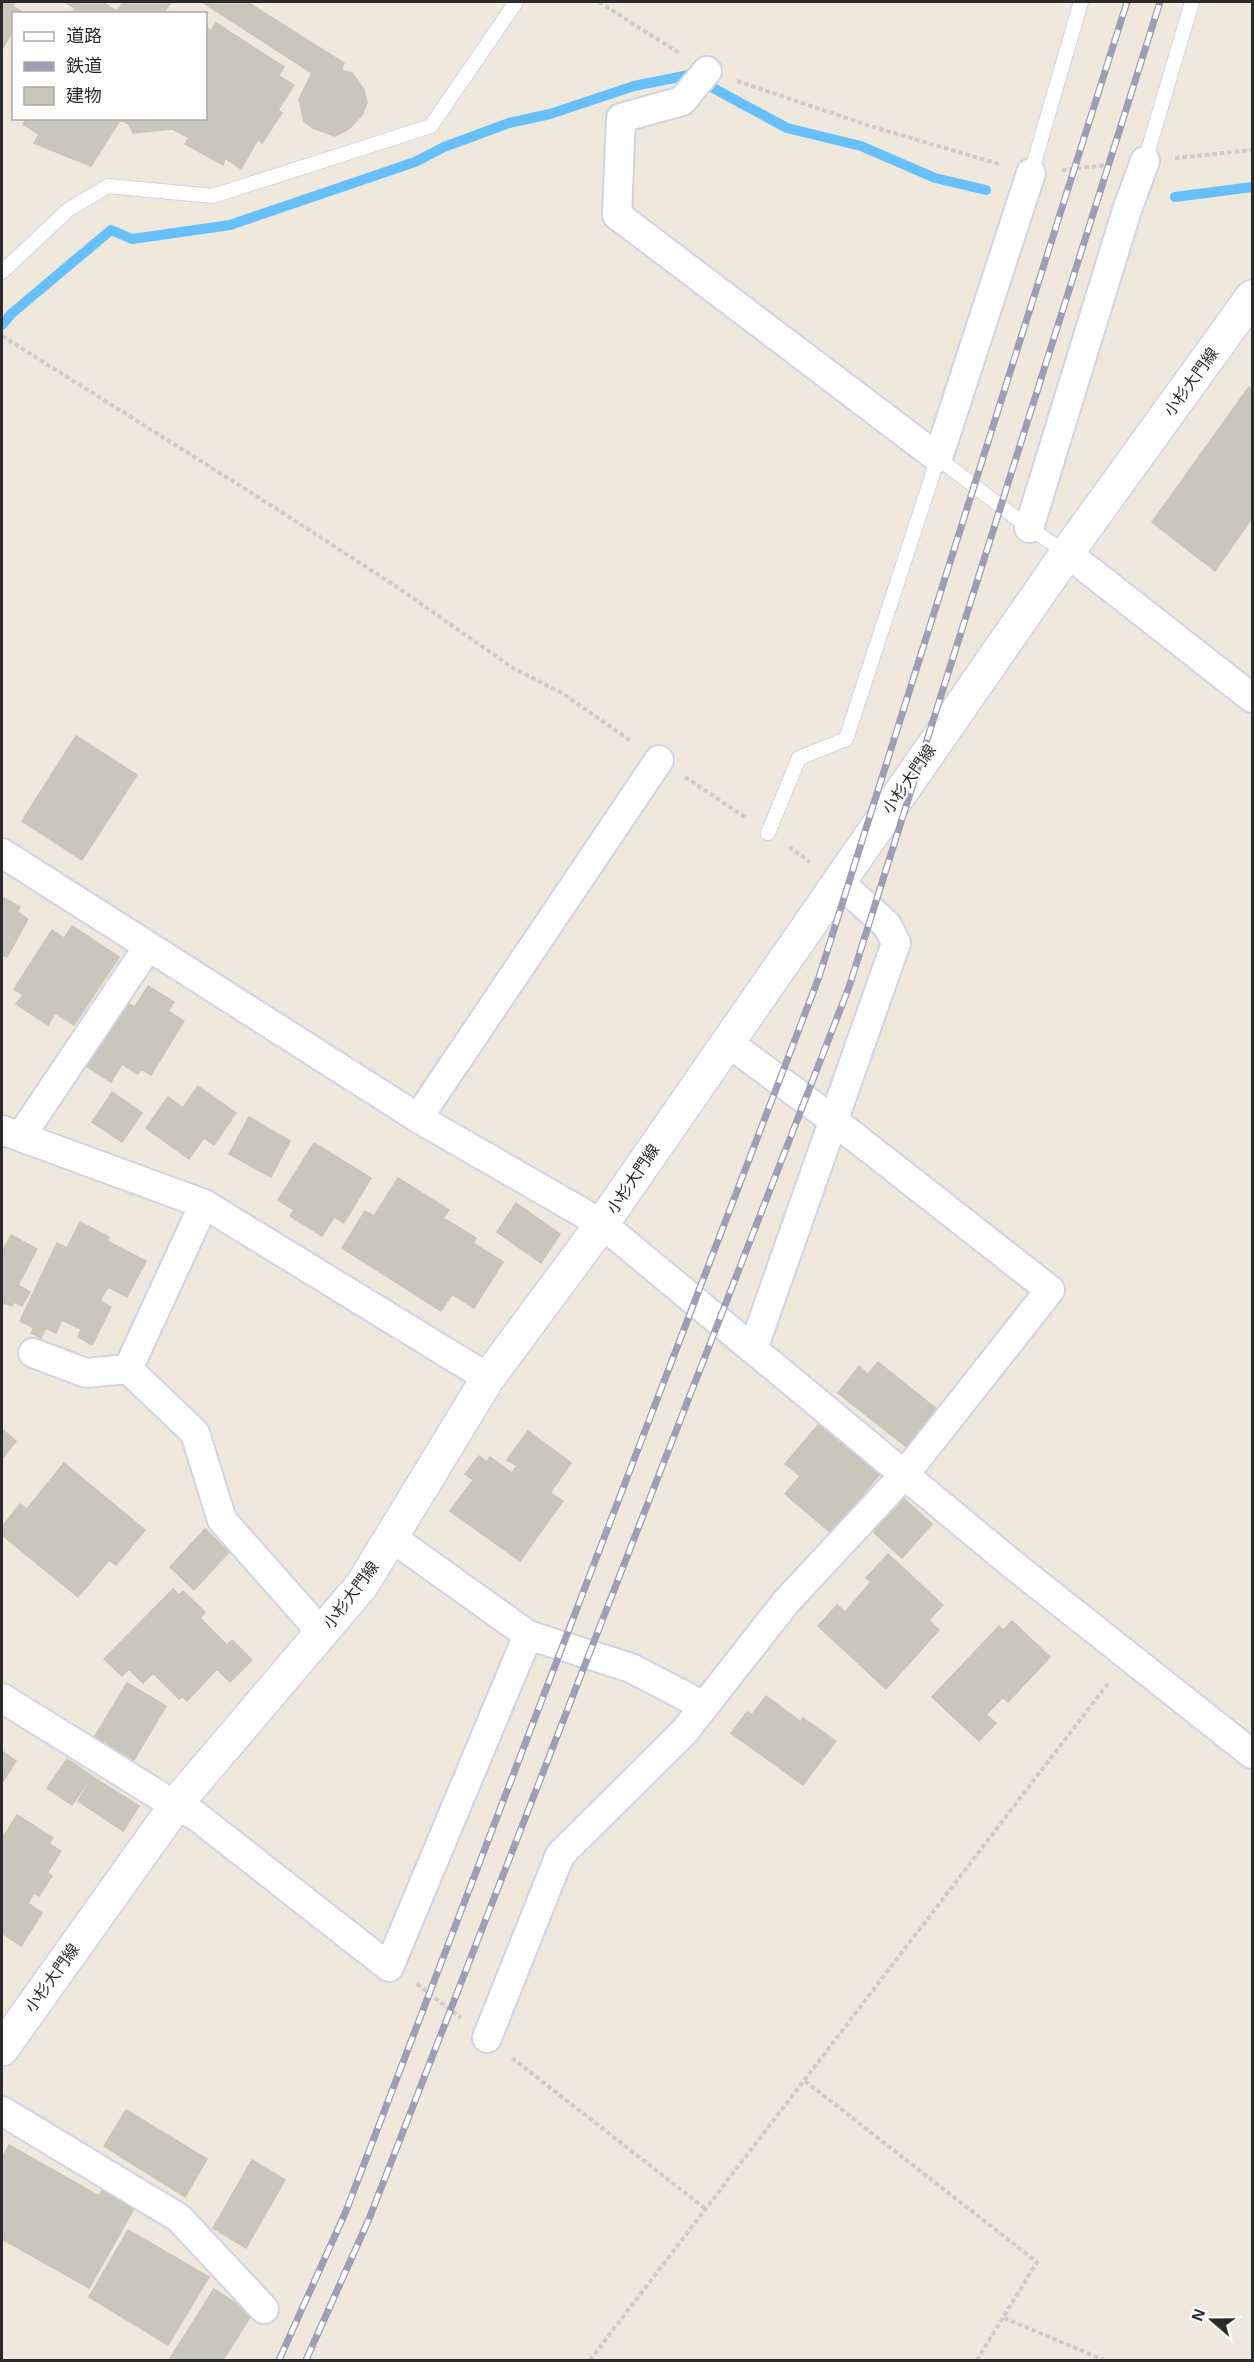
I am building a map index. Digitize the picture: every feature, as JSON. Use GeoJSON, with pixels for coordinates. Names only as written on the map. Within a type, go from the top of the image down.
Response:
{"type":"FeatureCollection","features":[{"type":"Feature","properties":{"kind":"main road","name":"小杉大門線"},"geometry":{"type":"LineString","coordinates":[[2,2049],[176,1806],[362,1585],[488,1378],[602,1224],[1067,553],[1252,297]]}},
{"type":"Feature","properties":{"kind":"street"},"geometry":{"type":"LineString","coordinates":[[707,71],[682,101],[621,118],[617,215],[939,458],[1031,173]]}},
{"type":"Feature","properties":{"kind":"street"},"geometry":{"type":"LineString","coordinates":[[1029,528],[1127,210],[1145,161]]}},
{"type":"Feature","properties":{"kind":"street"},"geometry":{"type":"LineString","coordinates":[[1067,553],[1252,698]]}},
{"type":"Feature","properties":{"kind":"street"},"geometry":{"type":"LineString","coordinates":[[418,1118],[659,760]]}},
{"type":"Feature","properties":{"kind":"street"},"geometry":{"type":"LineString","coordinates":[[2,853],[418,1118],[602,1224],[904,1474],[1252,1754]]}},
{"type":"Feature","properties":{"kind":"street"},"geometry":{"type":"LineString","coordinates":[[753,1349],[896,943],[887,925],[838,881]]}},
{"type":"Feature","properties":{"kind":"street"},"geometry":{"type":"LineString","coordinates":[[148,947],[11,1133],[204,1204],[488,1378]]}},
{"type":"Feature","properties":{"kind":"street"},"geometry":{"type":"LineString","coordinates":[[487,2038],[560,1855],[684,1732],[786,1602],[904,1474],[1050,1290],[833,1120],[727,1042]]}},
{"type":"Feature","properties":{"kind":"street"},"geometry":{"type":"LineString","coordinates":[[128,1369],[204,1204]]}},
{"type":"Feature","properties":{"kind":"street"},"geometry":{"type":"LineString","coordinates":[[33,1353],[86,1373],[128,1369],[195,1433],[222,1520],[322,1633]]}},
{"type":"Feature","properties":{"kind":"street"},"geometry":{"type":"LineString","coordinates":[[391,1537],[528,1635],[631,1668],[704,1706]]}},
{"type":"Feature","properties":{"kind":"street"},"geometry":{"type":"LineString","coordinates":[[2,1698],[176,1806],[195,1815],[389,1967],[528,1635]]}},
{"type":"Feature","properties":{"kind":"street"},"geometry":{"type":"LineString","coordinates":[[2,2110],[179,2218],[264,2309]]}},
{"type":"Feature","properties":{"kind":"lane"},"geometry":{"type":"LineString","coordinates":[[2,272],[69,210],[108,186],[213,196],[431,126],[516,2]]}},
{"type":"Feature","properties":{"kind":"lane"},"geometry":{"type":"LineString","coordinates":[[1031,173],[1081,2]]}},
{"type":"Feature","properties":{"kind":"lane"},"geometry":{"type":"LineString","coordinates":[[1145,161],[1192,2]]}},
{"type":"Feature","properties":{"kind":"lane"},"geometry":{"type":"LineString","coordinates":[[768,833],[799,758],[846,739],[939,458],[1029,528],[1067,553]]}},
{"type":"Feature","properties":{"kind":"path"},"geometry":{"type":"LineString","coordinates":[[599,2],[707,71],[870,126],[1031,173],[1252,150]]}},
{"type":"Feature","properties":{"kind":"path"},"geometry":{"type":"LineString","coordinates":[[2,336],[392,583],[513,668],[562,693],[838,881]]}},
{"type":"Feature","properties":{"kind":"path"},"geometry":{"type":"LineString","coordinates":[[590,2361],[1129,1656]]}},
{"type":"Feature","properties":{"kind":"path"},"geometry":{"type":"LineString","coordinates":[[392,1962],[706,2209]]}},
{"type":"Feature","properties":{"kind":"path"},"geometry":{"type":"LineString","coordinates":[[806,2081],[1037,2262],[977,2361]]}},
{"type":"Feature","properties":{"kind":"path"},"geometry":{"type":"LineString","coordinates":[[1004,2318],[1104,2361]]}},
{"type":"Feature","properties":{"kind":"building"},"geometry":{"type":"Polygon","coordinates":[[[2,2],[15,2],[12,6],[22,12],[12,12],[12,32],[2,49],[2,2]]]}},
{"type":"Feature","properties":{"kind":"building"},"geometry":{"type":"Polygon","coordinates":[[[65,2],[102,2],[117,11],[123,2],[171,2],[166,12],[73,12],[75,8],[65,2]]]}},
{"type":"Feature","properties":{"kind":"building"},"geometry":{"type":"Polygon","coordinates":[[[202,2],[247,2],[344,63],[341,70],[352,73],[364,90],[367,103],[362,115],[349,129],[335,136],[313,128],[304,121],[299,99],[312,73],[202,2]]]}},
{"type":"Feature","properties":{"kind":"building"},"geometry":{"type":"Polygon","coordinates":[[[216,23],[284,67],[279,76],[294,85],[278,110],[282,113],[262,143],[258,139],[241,169],[225,158],[223,165],[185,144],[189,138],[173,129],[133,133],[129,124],[120,120],[207,120],[207,28],[211,31],[216,23]]]}},
{"type":"Feature","properties":{"kind":"building"},"geometry":{"type":"Polygon","coordinates":[[[26,120],[120,120],[91,166],[34,143],[39,134],[23,124],[26,120]]]}},
{"type":"Feature","properties":{"kind":"building"},"geometry":{"type":"Polygon","coordinates":[[[1249,387],[1252,390],[1252,518],[1215,571],[1152,522],[1249,387]]]}},
{"type":"Feature","properties":{"kind":"building"},"geometry":{"type":"Polygon","coordinates":[[[76,736],[137,775],[82,860],[22,821],[76,736]]]}},
{"type":"Feature","properties":{"kind":"building"},"geometry":{"type":"Polygon","coordinates":[[[2,897],[20,907],[17,912],[28,919],[7,957],[2,955],[2,897]]]}},
{"type":"Feature","properties":{"kind":"building"},"geometry":{"type":"Polygon","coordinates":[[[72,926],[119,957],[74,1025],[55,1013],[48,1025],[16,1004],[23,995],[14,989],[52,930],[64,938],[72,926]]]}},
{"type":"Feature","properties":{"kind":"building"},"geometry":{"type":"Polygon","coordinates":[[[148,986],[174,1002],[168,1011],[184,1021],[151,1075],[141,1069],[138,1074],[122,1064],[111,1082],[86,1066],[126,1002],[135,1007],[148,986]]]}},
{"type":"Feature","properties":{"kind":"building"},"geometry":{"type":"Polygon","coordinates":[[[198,1086],[236,1113],[214,1145],[204,1138],[189,1159],[146,1128],[168,1097],[183,1108],[198,1086]]]}},
{"type":"Feature","properties":{"kind":"building"},"geometry":{"type":"Polygon","coordinates":[[[112,1092],[142,1113],[122,1142],[92,1122],[112,1092]]]}},
{"type":"Feature","properties":{"kind":"building"},"geometry":{"type":"Polygon","coordinates":[[[249,1117],[290,1141],[271,1177],[229,1154],[249,1117]]]}},
{"type":"Feature","properties":{"kind":"building"},"geometry":{"type":"Polygon","coordinates":[[[314,1143],[371,1178],[344,1223],[334,1217],[322,1236],[290,1216],[294,1210],[278,1200],[314,1143]]]}},
{"type":"Feature","properties":{"kind":"building"},"geometry":{"type":"Polygon","coordinates":[[[398,1178],[449,1210],[443,1218],[476,1238],[473,1243],[503,1262],[474,1308],[452,1294],[441,1311],[342,1248],[365,1211],[374,1216],[398,1178]]]}},
{"type":"Feature","properties":{"kind":"building"},"geometry":{"type":"Polygon","coordinates":[[[516,1203],[560,1234],[541,1263],[497,1232],[516,1203]]]}},
{"type":"Feature","properties":{"kind":"building"},"geometry":{"type":"Polygon","coordinates":[[[80,1222],[109,1237],[107,1241],[146,1261],[127,1297],[108,1287],[100,1301],[111,1307],[92,1345],[78,1337],[81,1329],[62,1320],[56,1333],[46,1328],[41,1338],[31,1333],[34,1328],[20,1321],[57,1243],[67,1248],[80,1222]]]}},
{"type":"Feature","properties":{"kind":"building"},"geometry":{"type":"Polygon","coordinates":[[[11,1235],[37,1249],[18,1285],[30,1292],[22,1306],[14,1302],[12,1306],[4,1303],[2,1307],[2,1252],[11,1235]]]}},
{"type":"Feature","properties":{"kind":"building"},"geometry":{"type":"Polygon","coordinates":[[[878,1362],[943,1414],[913,1452],[838,1393],[859,1366],[868,1374],[878,1362]]]}},
{"type":"Feature","properties":{"kind":"building"},"geometry":{"type":"Polygon","coordinates":[[[819,1424],[879,1475],[831,1533],[785,1494],[800,1476],[785,1464],[819,1424]]]}},
{"type":"Feature","properties":{"kind":"building"},"geometry":{"type":"Polygon","coordinates":[[[2,1429],[16,1441],[2,1459],[2,1429]]]}},
{"type":"Feature","properties":{"kind":"building"},"geometry":{"type":"Polygon","coordinates":[[[528,1431],[571,1463],[550,1493],[563,1501],[520,1561],[450,1511],[473,1480],[465,1474],[479,1456],[487,1462],[490,1457],[512,1473],[517,1466],[507,1460],[528,1431]]]}},
{"type":"Feature","properties":{"kind":"building"},"geometry":{"type":"Polygon","coordinates":[[[64,1463],[145,1530],[116,1565],[109,1560],[78,1597],[2,1535],[2,1527],[20,1504],[27,1509],[64,1463]]]}},
{"type":"Feature","properties":{"kind":"building"},"geometry":{"type":"Polygon","coordinates":[[[902,1497],[932,1524],[902,1558],[872,1531],[902,1497]]]}},
{"type":"Feature","properties":{"kind":"building"},"geometry":{"type":"Polygon","coordinates":[[[205,1529],[229,1552],[194,1590],[170,1567],[205,1529]]]}},
{"type":"Feature","properties":{"kind":"building"},"geometry":{"type":"Polygon","coordinates":[[[888,1554],[943,1605],[929,1620],[939,1630],[886,1689],[818,1626],[837,1605],[845,1612],[871,1582],[866,1578],[888,1554]]]}},
{"type":"Feature","properties":{"kind":"building"},"geometry":{"type":"Polygon","coordinates":[[[173,1589],[179,1595],[183,1591],[205,1612],[200,1618],[227,1645],[232,1640],[252,1660],[230,1682],[217,1669],[187,1701],[182,1696],[179,1699],[153,1673],[143,1683],[129,1669],[122,1676],[104,1659],[173,1589]]]}},
{"type":"Feature","properties":{"kind":"building"},"geometry":{"type":"Polygon","coordinates":[[[1012,1621],[1050,1657],[1008,1702],[1003,1697],[986,1715],[996,1723],[979,1741],[932,1697],[999,1626],[1003,1630],[1012,1621]]]}},
{"type":"Feature","properties":{"kind":"building"},"geometry":{"type":"Polygon","coordinates":[[[127,1683],[166,1706],[134,1760],[95,1736],[127,1683]]]}},
{"type":"Feature","properties":{"kind":"building"},"geometry":{"type":"Polygon","coordinates":[[[766,1696],[801,1722],[803,1718],[836,1741],[803,1785],[731,1733],[747,1712],[752,1715],[766,1696]]]}},
{"type":"Feature","properties":{"kind":"building"},"geometry":{"type":"Polygon","coordinates":[[[2,1751],[16,1761],[2,1783],[2,1751]]]}},
{"type":"Feature","properties":{"kind":"building"},"geometry":{"type":"Polygon","coordinates":[[[67,1759],[92,1776],[72,1805],[47,1788],[67,1759]]]}},
{"type":"Feature","properties":{"kind":"building"},"geometry":{"type":"Polygon","coordinates":[[[93,1777],[139,1806],[123,1831],[78,1801],[93,1777]]]}},
{"type":"Feature","properties":{"kind":"building"},"geometry":{"type":"Polygon","coordinates":[[[17,1815],[53,1838],[49,1844],[61,1851],[47,1873],[52,1876],[39,1896],[34,1893],[28,1903],[42,1913],[21,1946],[2,1933],[2,1839],[17,1815]]]}},
{"type":"Feature","properties":{"kind":"building"},"geometry":{"type":"Polygon","coordinates":[[[126,2110],[207,2159],[185,2197],[104,2146],[126,2110]]]}},
{"type":"Feature","properties":{"kind":"building"},"geometry":{"type":"Polygon","coordinates":[[[9,2145],[99,2196],[104,2187],[136,2205],[89,2288],[2,2239],[2,2158],[9,2145]]]}},
{"type":"Feature","properties":{"kind":"building"},"geometry":{"type":"Polygon","coordinates":[[[252,2160],[285,2180],[246,2248],[213,2228],[252,2160]]]}},
{"type":"Feature","properties":{"kind":"building"},"geometry":{"type":"Polygon","coordinates":[[[128,2230],[209,2277],[168,2345],[89,2297],[128,2230]]]}},
{"type":"Feature","properties":{"kind":"building"},"geometry":{"type":"Polygon","coordinates":[[[214,2289],[252,2314],[223,2360],[169,2360],[214,2289]]]}},
{"type":"Feature","properties":{"kind":"waterway"},"geometry":{"type":"LineString","coordinates":[[2,325],[11,314],[111,230],[132,239],[230,225],[415,162],[444,147],[509,123],[550,114],[634,86],[689,75],[787,128],[861,146],[935,178],[986,190]]}},
{"type":"Feature","properties":{"kind":"waterway"},"geometry":{"type":"LineString","coordinates":[[1175,197],[1252,187]]}},
{"type":"Feature","properties":{"kind":"railway"},"geometry":{"type":"LineString","coordinates":[[279,2360],[346,2211],[819,977],[1127,2]]}},
{"type":"Feature","properties":{"kind":"railway"},"geometry":{"type":"LineString","coordinates":[[306,2360],[369,2219],[849,987],[1160,2]]}}]}
